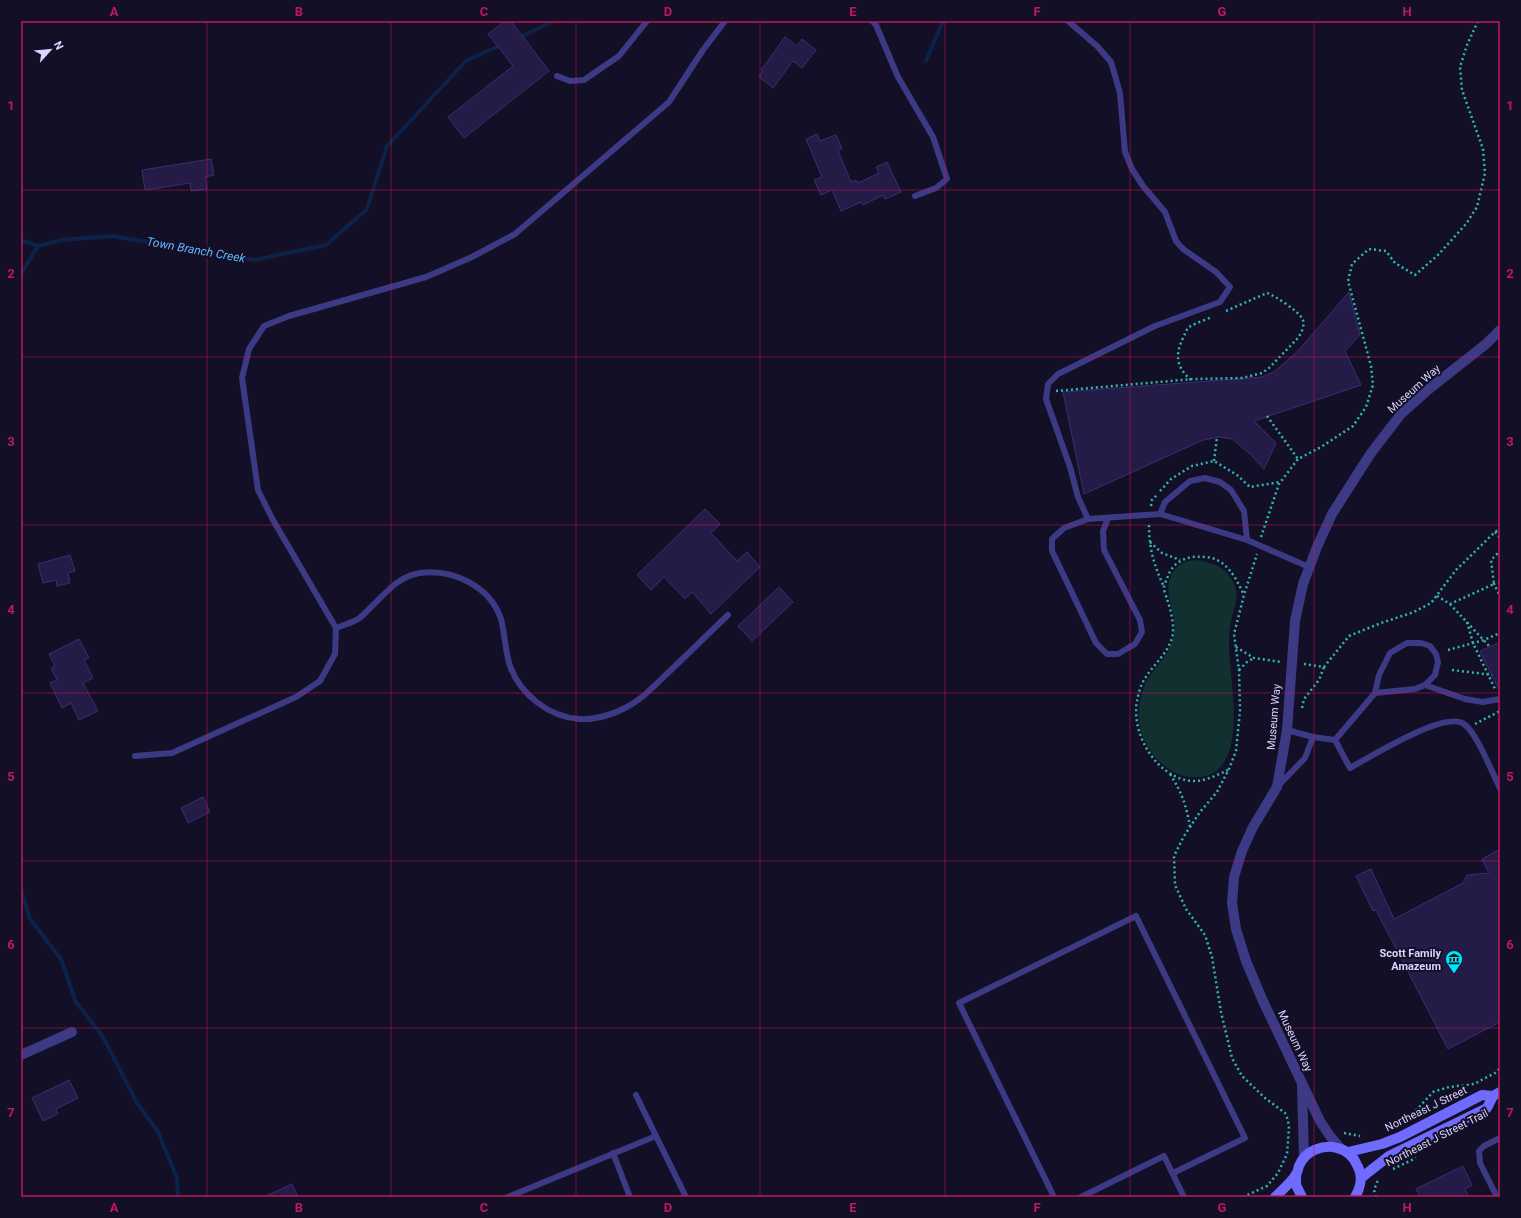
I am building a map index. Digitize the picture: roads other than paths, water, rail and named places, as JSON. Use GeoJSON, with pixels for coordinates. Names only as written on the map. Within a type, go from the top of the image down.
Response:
{"type":"FeatureCollection","features":[{"type":"Feature","properties":{"kind":"street","name":"Museum Way"},"geometry":{"type":"LineString","coordinates":[[1304,1157],[1301,1082],[1246,961],[1236,929],[1232,903],[1234,877],[1242,851],[1253,827],[1277,787],[1287,730],[1295,621],[1303,584],[1332,514],[1371,453],[1401,414],[1429,389],[1486,344],[1500,330]]}},
{"type":"Feature","properties":{"kind":"street"},"geometry":{"type":"LineString","coordinates":[[21,1055],[72,1032]]}},
{"type":"Feature","properties":{"kind":"street"},"geometry":{"type":"LineString","coordinates":[[1301,1082],[1320,1121],[1330,1136],[1355,1160],[1359,1168],[1361,1178],[1358,1195]]}},
{"type":"Feature","properties":{"kind":"street","name":"Northeast J Street"},"geometry":{"type":"LineString","coordinates":[[1304,1157],[1312,1150],[1322,1147],[1332,1146],[1344,1150],[1382,1144],[1400,1137],[1482,1095],[1496,1094]]}},
{"type":"Feature","properties":{"kind":"street","name":"Northeast J Street"},"geometry":{"type":"LineString","coordinates":[[1361,1178],[1389,1156],[1487,1108],[1496,1094]]}},
{"type":"Feature","properties":{"kind":"street"},"geometry":{"type":"LineString","coordinates":[[1302,1197],[1296,1185],[1296,1175],[1299,1165],[1304,1157]]}},
{"type":"Feature","properties":{"kind":"street"},"geometry":{"type":"LineString","coordinates":[[1275,1197],[1296,1175]]}},
{"type":"Feature","properties":{"kind":"lane"},"geometry":{"type":"LineString","coordinates":[[557,76],[570,81],[584,80],[619,56],[647,21]]}},
{"type":"Feature","properties":{"kind":"lane"},"geometry":{"type":"LineString","coordinates":[[134,756],[172,753],[296,698],[320,681],[335,654],[336,628],[273,520],[258,490],[242,378],[249,349],[264,326],[288,316],[426,278],[472,257],[515,234],[669,102],[725,21]]}},
{"type":"Feature","properties":{"kind":"lane"},"geometry":{"type":"LineString","coordinates":[[872,21],[876,25],[898,77],[933,137],[947,179],[936,188],[915,196]]}},
{"type":"Feature","properties":{"kind":"lane"},"geometry":{"type":"LineString","coordinates":[[1068,21],[1097,46],[1111,62],[1120,93],[1126,152],[1132,169],[1143,186],[1165,212],[1176,241],[1183,249],[1216,272],[1230,287],[1220,302],[1155,326],[1058,374],[1048,384],[1046,399],[1070,467],[1078,498],[1088,519]]}},
{"type":"Feature","properties":{"kind":"lane"},"geometry":{"type":"LineString","coordinates":[[1160,514],[1165,502],[1190,481],[1206,478],[1220,482],[1231,490],[1244,511],[1247,540]]}},
{"type":"Feature","properties":{"kind":"lane"},"geometry":{"type":"LineString","coordinates":[[1108,518],[1103,531],[1104,550],[1140,620],[1142,632],[1135,644],[1118,654],[1107,654],[1096,643],[1052,551],[1052,539],[1064,528],[1088,519],[1160,514],[1247,540],[1309,567]]}},
{"type":"Feature","properties":{"kind":"lane"},"geometry":{"type":"LineString","coordinates":[[336,628],[359,619],[394,584],[402,579],[421,573],[440,573],[454,576],[469,582],[481,590],[493,604],[501,618],[510,666],[518,681],[529,696],[560,716],[579,719],[606,716],[626,708],[645,695],[728,615]]}},
{"type":"Feature","properties":{"kind":"lane"},"geometry":{"type":"LineString","coordinates":[[1335,740],[1375,693],[1379,675],[1390,653],[1407,643],[1421,643],[1430,646],[1436,654],[1438,662],[1435,676],[1425,685],[1415,689],[1375,693]]}},
{"type":"Feature","properties":{"kind":"lane"},"geometry":{"type":"LineString","coordinates":[[1425,685],[1465,699],[1482,702],[1500,699]]}},
{"type":"Feature","properties":{"kind":"lane"},"geometry":{"type":"LineString","coordinates":[[1335,740],[1350,768],[1425,728],[1442,722],[1455,720],[1464,723],[1472,731],[1500,788]]}},
{"type":"Feature","properties":{"kind":"lane"},"geometry":{"type":"LineString","coordinates":[[1287,730],[1313,737],[1335,740]]}},
{"type":"Feature","properties":{"kind":"lane"},"geometry":{"type":"LineString","coordinates":[[1277,787],[1305,758],[1313,737]]}},
{"type":"Feature","properties":{"kind":"lane"},"geometry":{"type":"LineString","coordinates":[[1054,1197],[959,1003],[1136,916],[1245,1138],[1173,1173]]}},
{"type":"Feature","properties":{"kind":"lane"},"geometry":{"type":"LineString","coordinates":[[636,1095],[686,1197]]}},
{"type":"Feature","properties":{"kind":"lane"},"geometry":{"type":"LineString","coordinates":[[508,1197],[656,1136]]}},
{"type":"Feature","properties":{"kind":"lane"},"geometry":{"type":"LineString","coordinates":[[1497,1197],[1480,1163],[1479,1151],[1484,1146],[1500,1138]]}},
{"type":"Feature","properties":{"kind":"lane"},"geometry":{"type":"LineString","coordinates":[[613,1153],[630,1197]]}},
{"type":"Feature","properties":{"kind":"lane"},"geometry":{"type":"LineString","coordinates":[[1081,1197],[1164,1156],[1184,1197]]}},
{"type":"Feature","properties":{"kind":"waterway","name":"Town Branch Creek"},"geometry":{"type":"LineString","coordinates":[[518,38],[554,21]]}},
{"type":"Feature","properties":{"kind":"waterway"},"geometry":{"type":"LineString","coordinates":[[926,61],[943,21]]}},
{"type":"Feature","properties":{"kind":"waterway","name":"Town Branch Creek"},"geometry":{"type":"LineString","coordinates":[[21,240],[38,246],[61,240],[112,236],[254,260],[326,245],[367,209],[387,146],[466,61],[503,44]]}},
{"type":"Feature","properties":{"kind":"waterway"},"geometry":{"type":"LineString","coordinates":[[21,274],[38,246]]}},
{"type":"Feature","properties":{"kind":"waterway"},"geometry":{"type":"LineString","coordinates":[[21,889],[30,919],[61,959],[76,1002],[103,1037],[137,1103],[158,1132],[177,1178],[178,1197]]}},
{"type":"Feature","properties":{"kind":"place","name":"Scott Family Amazeum"},"geometry":{"type":"Point","coordinates":[1454,974]}}]}
